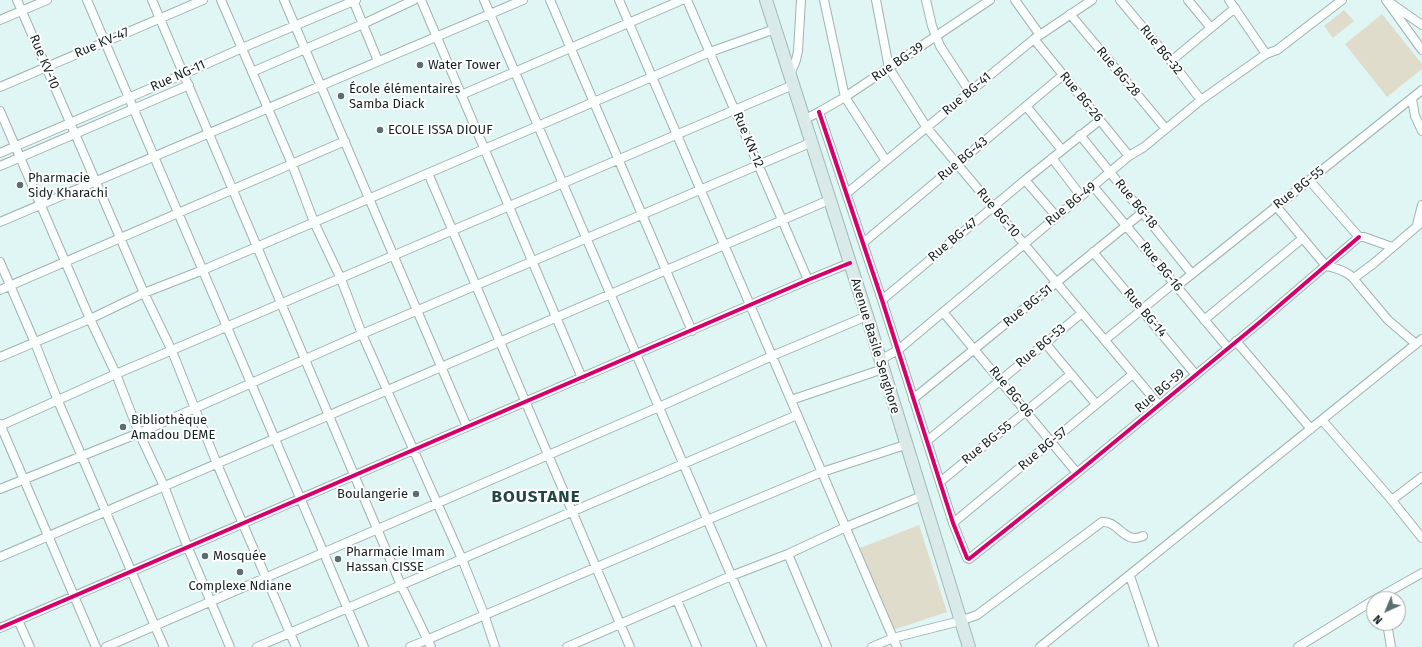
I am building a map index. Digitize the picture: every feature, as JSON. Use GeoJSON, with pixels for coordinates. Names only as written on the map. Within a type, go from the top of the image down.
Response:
{"type":"FeatureCollection","features":[{"type":"Feature","properties":{"kind":"highway","name":"Avenue Basile Senghore"},"geometry":{"type":"LineString","coordinates":[[766,0],[810,143],[867,316],[969,647]]}},
{"type":"Feature","properties":{"kind":"street","name":"Rue KV-10"},"geometry":{"type":"LineString","coordinates":[[18,0],[144,293],[172,351],[217,464],[296,647]]}},
{"type":"Feature","properties":{"kind":"street"},"geometry":{"type":"LineString","coordinates":[[0,20],[47,0]]}},
{"type":"Feature","properties":{"kind":"street"},"geometry":{"type":"LineString","coordinates":[[87,0],[364,647]]}},
{"type":"Feature","properties":{"kind":"street"},"geometry":{"type":"LineString","coordinates":[[152,0],[329,416],[402,585],[429,643]]}},
{"type":"Feature","properties":{"kind":"street","name":"Rue KV-47"},"geometry":{"type":"LineString","coordinates":[[0,87],[203,0]]}},
{"type":"Feature","properties":{"kind":"street"},"geometry":{"type":"LineString","coordinates":[[221,0],[292,164],[314,222],[341,279],[362,334],[462,559],[484,614],[495,647]]}},
{"type":"Feature","properties":{"kind":"street"},"geometry":{"type":"LineString","coordinates":[[284,0],[467,427]]}},
{"type":"Feature","properties":{"kind":"street"},"geometry":{"type":"LineString","coordinates":[[354,0],[378,62]]}},
{"type":"Feature","properties":{"kind":"street","name":"Rue NG-11"},"geometry":{"type":"LineString","coordinates":[[0,153],[354,0]]}},
{"type":"Feature","properties":{"kind":"street"},"geometry":{"type":"LineString","coordinates":[[252,72],[363,24],[414,0]]}},
{"type":"Feature","properties":{"kind":"street"},"geometry":{"type":"LineString","coordinates":[[421,0],[582,378]]}},
{"type":"Feature","properties":{"kind":"street"},"geometry":{"type":"LineString","coordinates":[[484,0],[762,647]]}},
{"type":"Feature","properties":{"kind":"street"},"geometry":{"type":"LineString","coordinates":[[0,222],[523,0]]}},
{"type":"Feature","properties":{"kind":"street"},"geometry":{"type":"LineString","coordinates":[[550,0],[692,331]]}},
{"type":"Feature","properties":{"kind":"street"},"geometry":{"type":"LineString","coordinates":[[619,0],[897,647]]}},
{"type":"Feature","properties":{"kind":"street"},"geometry":{"type":"LineString","coordinates":[[461,95],[682,0]]}},
{"type":"Feature","properties":{"kind":"street","name":"Rue KN-12"},"geometry":{"type":"LineString","coordinates":[[687,0],[808,280]]}},
{"type":"Feature","properties":{"kind":"street"},"geometry":{"type":"LineString","coordinates":[[96,647],[0,425],[618,160],[734,109],[791,80],[798,51],[801,0]]}},
{"type":"Feature","properties":{"kind":"street"},"geometry":{"type":"LineString","coordinates":[[824,0],[845,97],[886,161]]}},
{"type":"Feature","properties":{"kind":"street","name":"Rue BG-10"},"geometry":{"type":"LineString","coordinates":[[876,0],[889,68],[926,128],[1159,405]]}},
{"type":"Feature","properties":{"kind":"street"},"geometry":{"type":"LineString","coordinates":[[926,0],[936,37],[940,46],[970,92]]}},
{"type":"Feature","properties":{"kind":"street","name":"Rue BG-39"},"geometry":{"type":"LineString","coordinates":[[803,120],[845,97],[990,0]]}},
{"type":"Feature","properties":{"kind":"street","name":"Rue BG-26"},"geometry":{"type":"LineString","coordinates":[[1015,0],[1037,37],[1063,75],[1129,156]]}},
{"type":"Feature","properties":{"kind":"street","name":"Rue BG-41"},"geometry":{"type":"LineString","coordinates":[[847,193],[1037,37],[1092,0]]}},
{"type":"Feature","properties":{"kind":"street","name":"Rue BG-32"},"geometry":{"type":"LineString","coordinates":[[1120,0],[1202,100]]}},
{"type":"Feature","properties":{"kind":"street"},"geometry":{"type":"LineString","coordinates":[[1188,0],[1211,28]]}},
{"type":"Feature","properties":{"kind":"street"},"geometry":{"type":"LineString","coordinates":[[1229,0],[1266,54]]}},
{"type":"Feature","properties":{"kind":"street","name":"Rue BG-49"},"geometry":{"type":"LineString","coordinates":[[791,400],[881,364],[1129,156],[1144,147],[1202,100],[1266,54],[1277,50],[1342,0]]}},
{"type":"Feature","properties":{"kind":"street"},"geometry":{"type":"LineString","coordinates":[[1386,0],[1422,24]]}},
{"type":"Feature","properties":{"kind":"street"},"geometry":{"type":"LineString","coordinates":[[1386,0],[1422,50]]}},
{"type":"Feature","properties":{"kind":"street"},"geometry":{"type":"LineString","coordinates":[[1171,61],[1235,8]]}},
{"type":"Feature","properties":{"kind":"street","name":"Rue BG-28"},"geometry":{"type":"LineString","coordinates":[[1070,14],[1166,129]]}},
{"type":"Feature","properties":{"kind":"street"},"geometry":{"type":"LineString","coordinates":[[0,357],[90,319],[144,293],[258,247],[710,52],[775,29]]}},
{"type":"Feature","properties":{"kind":"street","name":"Rue BG-43"},"geometry":{"type":"LineString","coordinates":[[862,243],[909,206],[1063,75]]}},
{"type":"Feature","properties":{"kind":"street"},"geometry":{"type":"LineString","coordinates":[[0,166],[76,135],[189,85]]}},
{"type":"Feature","properties":{"kind":"street","name":"Rue BG-55"},"geometry":{"type":"LineString","coordinates":[[1105,340],[1310,181],[1422,90]]}},
{"type":"Feature","properties":{"kind":"street"},"geometry":{"type":"LineString","coordinates":[[1412,99],[1415,116],[1422,131]]}},
{"type":"Feature","properties":{"kind":"street"},"geometry":{"type":"LineString","coordinates":[[1026,106],[1062,150]]}},
{"type":"Feature","properties":{"kind":"street"},"geometry":{"type":"LineString","coordinates":[[1398,110],[1415,116]]}},
{"type":"Feature","properties":{"kind":"street"},"geometry":{"type":"LineString","coordinates":[[0,111],[90,319],[116,374],[230,647]]}},
{"type":"Feature","properties":{"kind":"street"},"geometry":{"type":"LineString","coordinates":[[820,112],[953,523]]}},
{"type":"Feature","properties":{"kind":"street","name":"Rue BG-47"},"geometry":{"type":"LineString","coordinates":[[882,300],[1025,180],[1100,120]]}},
{"type":"Feature","properties":{"kind":"street","name":"Rue BG-18"},"geometry":{"type":"LineString","coordinates":[[1080,135],[1192,274]]}},
{"type":"Feature","properties":{"kind":"street"},"geometry":{"type":"LineString","coordinates":[[0,290],[345,141]]}},
{"type":"Feature","properties":{"kind":"street"},"geometry":{"type":"LineString","coordinates":[[0,490],[140,433],[251,382],[810,143]]}},
{"type":"Feature","properties":{"kind":"street"},"geometry":{"type":"LineString","coordinates":[[1052,158],[1081,196]]}},
{"type":"Feature","properties":{"kind":"street"},"geometry":{"type":"LineString","coordinates":[[428,174],[630,647]]}},
{"type":"Feature","properties":{"kind":"street"},"geometry":{"type":"LineString","coordinates":[[1025,180],[1056,216]]}},
{"type":"Feature","properties":{"kind":"street"},"geometry":{"type":"LineString","coordinates":[[1310,181],[1359,237],[1364,237],[1392,247]]}},
{"type":"Feature","properties":{"kind":"street","name":"Rue BG-16"},"geometry":{"type":"LineString","coordinates":[[1093,186],[1228,348]]}},
{"type":"Feature","properties":{"kind":"street"},"geometry":{"type":"LineString","coordinates":[[0,557],[829,200]]}},
{"type":"Feature","properties":{"kind":"street"},"geometry":{"type":"LineString","coordinates":[[1354,278],[1420,224],[1422,205]]}},
{"type":"Feature","properties":{"kind":"street"},"geometry":{"type":"LineString","coordinates":[[1040,647],[1130,576],[1419,341],[1388,320],[1357,284],[1354,278],[1336,268],[1326,266],[1276,206]]}},
{"type":"Feature","properties":{"kind":"street","name":"Rue BG-51"},"geometry":{"type":"LineString","coordinates":[[913,399],[1143,212]]}},
{"type":"Feature","properties":{"kind":"street","name":"Rue BG-59"},"geometry":{"type":"LineString","coordinates":[[953,523],[969,560],[1228,348],[1359,237]]}},
{"type":"Feature","properties":{"kind":"street"},"geometry":{"type":"LineString","coordinates":[[1204,320],[1303,238]]}},
{"type":"Feature","properties":{"kind":"street","name":"Rue BG-14"},"geometry":{"type":"LineString","coordinates":[[1093,252],[1196,374]]}},
{"type":"Feature","properties":{"kind":"street"},"geometry":{"type":"LineString","coordinates":[[0,262],[81,456],[164,647]]}},
{"type":"Feature","properties":{"kind":"street"},"geometry":{"type":"LineString","coordinates":[[0,628],[850,263]]}},
{"type":"Feature","properties":{"kind":"street","name":"Rue BG-06"},"geometry":{"type":"LineString","coordinates":[[943,312],[1077,473]]}},
{"type":"Feature","properties":{"kind":"street","name":"Rue BG-53"},"geometry":{"type":"LineString","coordinates":[[926,441],[1082,313]]}},
{"type":"Feature","properties":{"kind":"street"},"geometry":{"type":"LineString","coordinates":[[106,647],[659,407],[772,356],[867,316]]}},
{"type":"Feature","properties":{"kind":"street"},"geometry":{"type":"LineString","coordinates":[[1236,341],[1311,429]]}},
{"type":"Feature","properties":{"kind":"street"},"geometry":{"type":"LineString","coordinates":[[1045,343],[1096,404]]}},
{"type":"Feature","properties":{"kind":"street","name":"Rue BG-55"},"geometry":{"type":"LineString","coordinates":[[940,482],[1071,374]]}},
{"type":"Feature","properties":{"kind":"street","name":"Rue BG-57"},"geometry":{"type":"LineString","coordinates":[[953,523],[1133,374]]}},
{"type":"Feature","properties":{"kind":"street"},"geometry":{"type":"LineString","coordinates":[[257,647],[797,415]]}},
{"type":"Feature","properties":{"kind":"street"},"geometry":{"type":"LineString","coordinates":[[1322,420],[1392,500],[1422,538]]}},
{"type":"Feature","properties":{"kind":"street"},"geometry":{"type":"LineString","coordinates":[[410,647],[429,643],[484,614],[597,568],[822,472],[906,445]]}},
{"type":"Feature","properties":{"kind":"street"},"geometry":{"type":"LineString","coordinates":[[1392,500],[1422,477]]}},
{"type":"Feature","properties":{"kind":"street"},"geometry":{"type":"LineString","coordinates":[[567,647],[731,576],[788,554],[846,527],[922,496]]}},
{"type":"Feature","properties":{"kind":"street"},"geometry":{"type":"LineString","coordinates":[[872,647],[893,638],[960,621],[977,615],[1102,522],[1108,523],[1131,538],[1142,536]]}},
{"type":"Feature","properties":{"kind":"street"},"geometry":{"type":"LineString","coordinates":[[788,554],[828,647]]}},
{"type":"Feature","properties":{"kind":"street"},"geometry":{"type":"LineString","coordinates":[[1391,591],[1422,573]]}},
{"type":"Feature","properties":{"kind":"street"},"geometry":{"type":"LineString","coordinates":[[1130,576],[1154,647]]}},
{"type":"Feature","properties":{"kind":"street"},"geometry":{"type":"LineString","coordinates":[[677,600],[697,647]]}},
{"type":"Feature","properties":{"kind":"street"},"geometry":{"type":"LineString","coordinates":[[1298,647],[1366,605]]}},
{"type":"Feature","properties":{"kind":"street"},"geometry":{"type":"LineString","coordinates":[[18,620],[30,647]]}},
{"type":"Feature","properties":{"kind":"street"},"geometry":{"type":"LineString","coordinates":[[1388,631],[1391,647]]}},
{"type":"Feature","properties":{"kind":"shaded area"},"geometry":{"type":"Polygon","coordinates":[[[1344,10],[1354,21],[1333,38],[1324,26],[1344,10]]]}},
{"type":"Feature","properties":{"kind":"shaded area"},"geometry":{"type":"Polygon","coordinates":[[[1382,14],[1422,64],[1422,69],[1387,97],[1345,44],[1382,14]]]}},
{"type":"Feature","properties":{"kind":"shaded area"},"geometry":{"type":"Polygon","coordinates":[[[919,525],[947,612],[893,630],[860,548],[919,525]]]}},
{"type":"Feature","properties":{"kind":"cycle path"},"geometry":{"type":"LineString","coordinates":[[819,112],[882,300],[953,523],[967,558],[969,559],[1077,473],[1260,322],[1359,237]]}},
{"type":"Feature","properties":{"kind":"cycle path"},"geometry":{"type":"LineString","coordinates":[[0,628],[850,263]]}},
{"type":"Feature","properties":{"kind":"place","name":"Water Tower"},"geometry":{"type":"Point","coordinates":[420,65]}},
{"type":"Feature","properties":{"kind":"place","name":"École élémentaires Samba Diack"},"geometry":{"type":"Point","coordinates":[341,96]}},
{"type":"Feature","properties":{"kind":"place","name":"ECOLE ISSA DIOUF"},"geometry":{"type":"Point","coordinates":[380,130]}},
{"type":"Feature","properties":{"kind":"place","name":"Pharmacie Sidy Kharachi"},"geometry":{"type":"Point","coordinates":[20,185]}},
{"type":"Feature","properties":{"kind":"place","name":"Bibliothèque Amadou DEME"},"geometry":{"type":"Point","coordinates":[123,427]}},
{"type":"Feature","properties":{"kind":"place","name":"Boulangerie"},"geometry":{"type":"Point","coordinates":[416,494]}},
{"type":"Feature","properties":{"kind":"place","name":"Mosquée"},"geometry":{"type":"Point","coordinates":[205,556]}},
{"type":"Feature","properties":{"kind":"place","name":"Pharmacie Imam Hassan CISSE"},"geometry":{"type":"Point","coordinates":[338,559]}},
{"type":"Feature","properties":{"kind":"place","name":"Complexe Ndiane"},"geometry":{"type":"Point","coordinates":[240,572]}},
{"type":"Feature","properties":{"kind":"district","name":"BOUSTANE"},"geometry":{"type":"Point","coordinates":[536,497]}}]}
